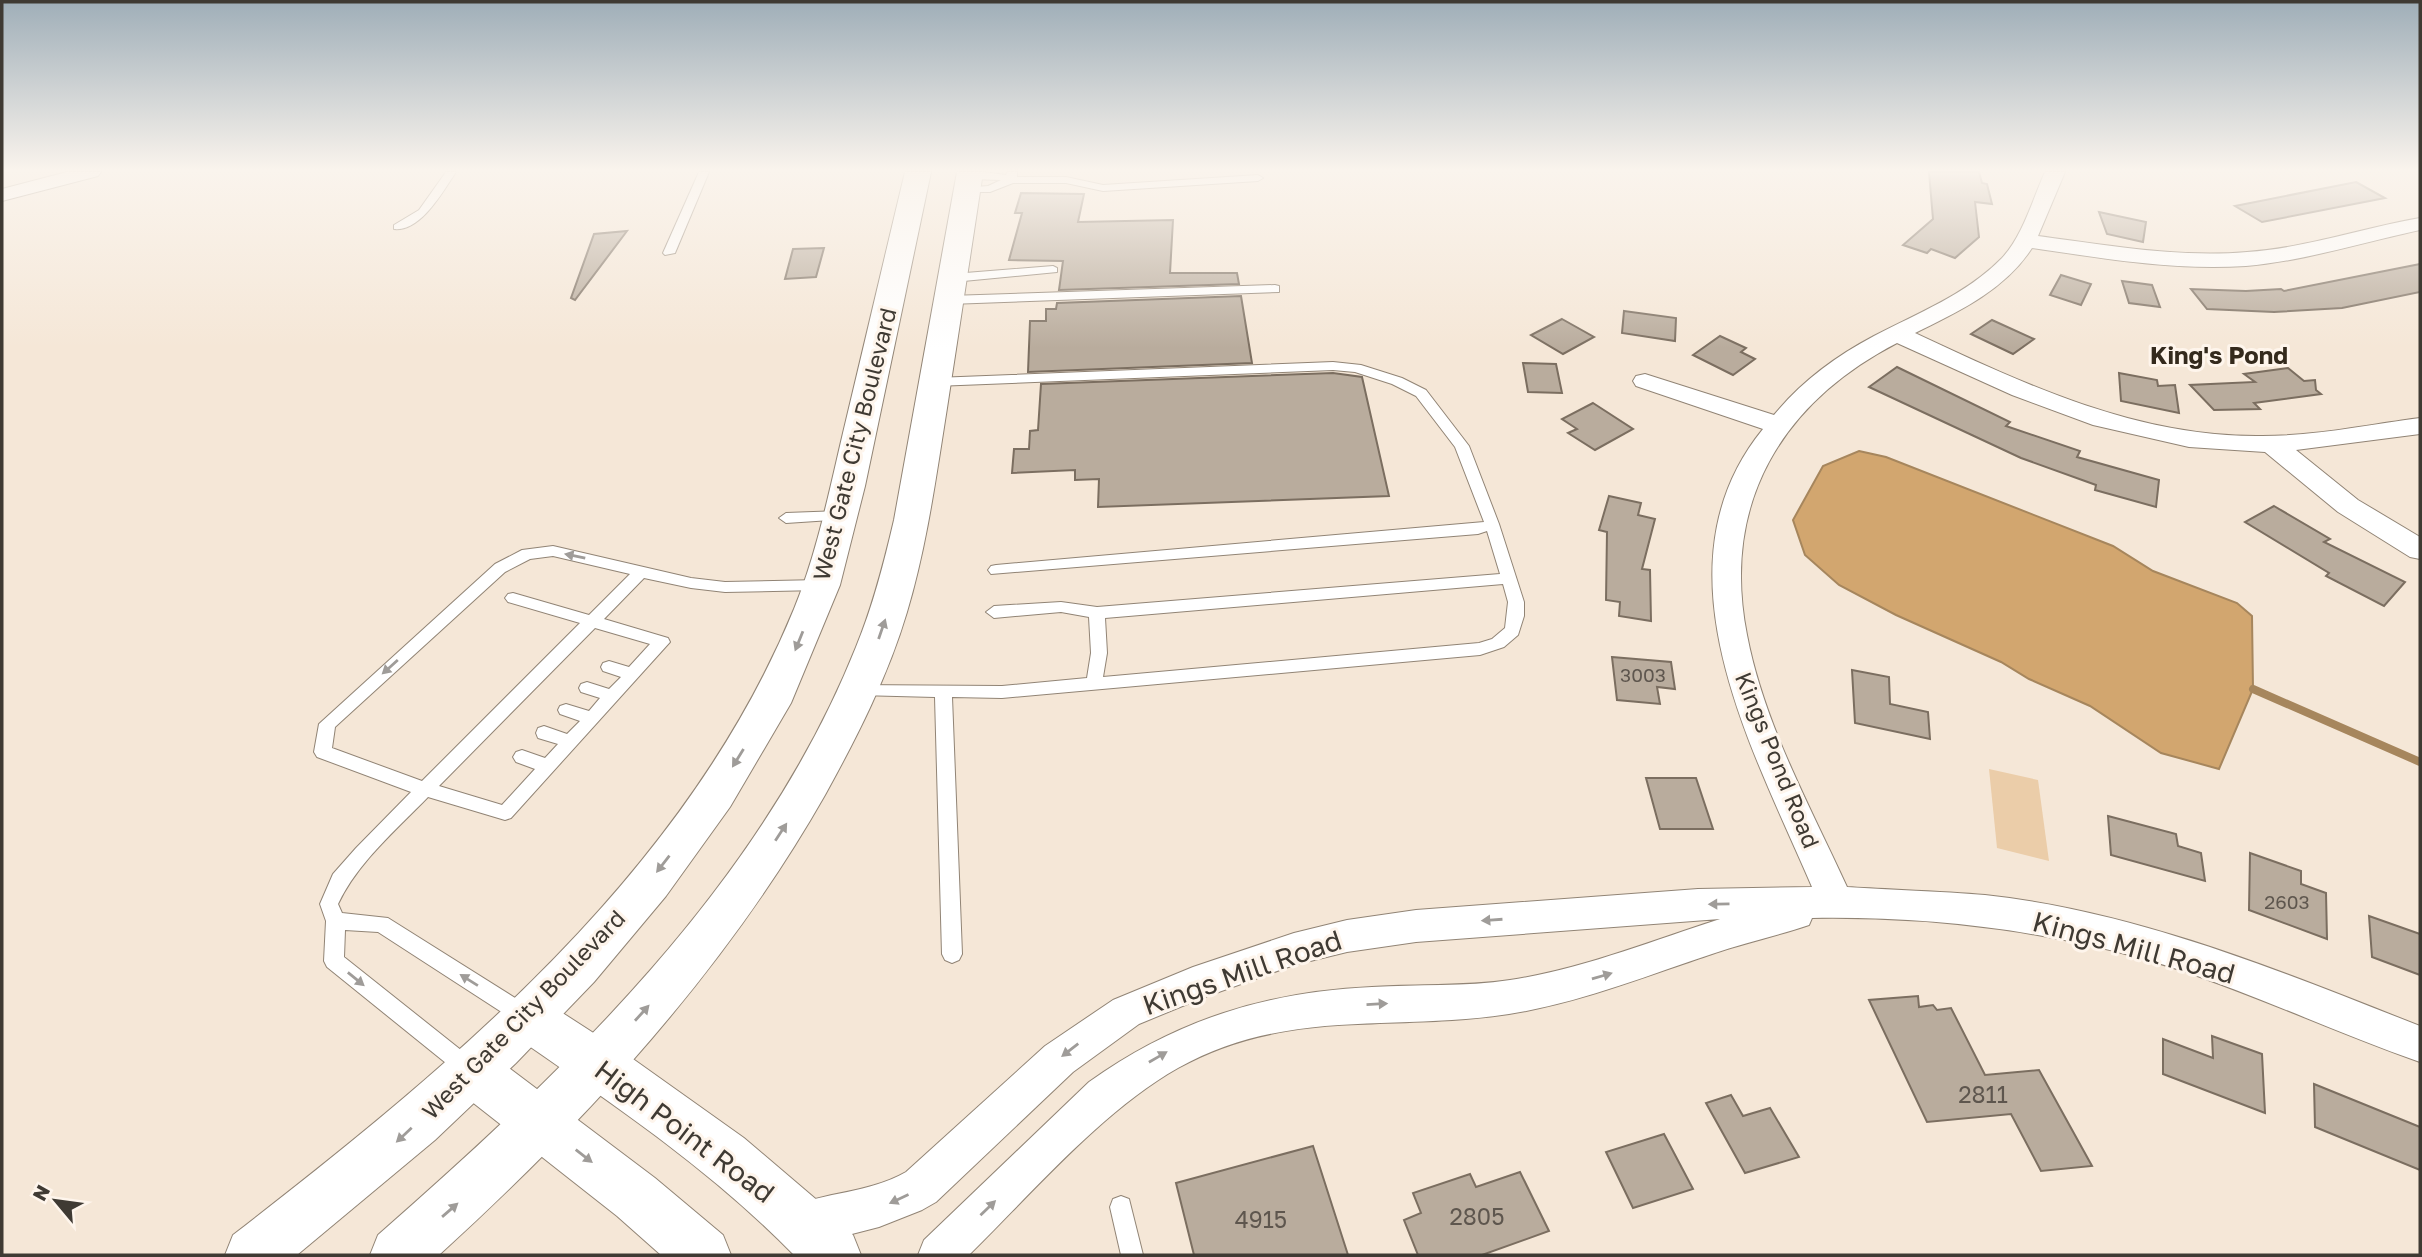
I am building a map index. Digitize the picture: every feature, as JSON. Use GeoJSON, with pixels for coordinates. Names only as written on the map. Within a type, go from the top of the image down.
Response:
{"type":"FeatureCollection","features":[{"type":"Feature","properties":{"kind":"main road","name":"West Gate City Boulevard"},"geometry":{"type":"LineString","coordinates":[[253,1255],[397,1141],[527,1017],[611,928],[704,810],[740,754],[794,654],[820,585],[841,516],[905,231]]}},
{"type":"Feature","properties":{"kind":"main road"},"geometry":{"type":"LineString","coordinates":[[398,1255],[458,1203],[540,1123],[686,962],[737,896],[782,831],[819,769],[871,661],[902,564],[961,231]]}},
{"type":"Feature","properties":{"kind":"main road","name":"High Point Road"},"geometry":{"type":"LineString","coordinates":[[527,1017],[696,1132],[818,1239]]}},
{"type":"Feature","properties":{"kind":"main road"},"geometry":{"type":"LineString","coordinates":[[471,1070],[636,1197],[703,1255]]}},
{"type":"Feature","properties":{"kind":"street","name":"Kings Pond Road"},"geometry":{"type":"LineString","coordinates":[[1836,902],[1749,700],[1732,635],[1728,605],[1728,550],[1737,502],[1754,459],[1791,407],[1824,377],[1986,284],[2011,261],[2028,231]]}},
{"type":"Feature","properties":{"kind":"street"},"geometry":{"type":"LineString","coordinates":[[2024,240],[2159,258],[2224,260],[2292,253],[2391,231]]}},
{"type":"Feature","properties":{"kind":"street"},"geometry":{"type":"LineString","coordinates":[[1898,334],[2037,398],[2091,418],[2189,440],[2237,444],[2299,443],[2420,426]]}},
{"type":"Feature","properties":{"kind":"street"},"geometry":{"type":"LineString","coordinates":[[1645,381],[1777,425]]}},
{"type":"Feature","properties":{"kind":"street"},"geometry":{"type":"LineString","coordinates":[[2270,443],[2348,506],[2420,550]]}},
{"type":"Feature","properties":{"kind":"street","name":"Kings Mill Road"},"geometry":{"type":"LineString","coordinates":[[818,1239],[903,1199],[921,1186],[1059,1059],[1092,1033],[1126,1012],[1161,996],[1294,949],[1348,936],[1416,926],[1698,904],[1836,902],[1986,911],[2075,927],[2180,954],[2279,988],[2420,1044]]}},
{"type":"Feature","properties":{"kind":"street","name":"Kings Mill Road"},"geometry":{"type":"LineString","coordinates":[[939,1255],[1103,1096],[1131,1074],[1189,1041],[1244,1022],[1321,1008],[1478,1000],[1571,985],[1618,972],[1717,936],[1836,902]]}},
{"type":"Feature","properties":{"kind":"lane"},"geometry":{"type":"LineString","coordinates":[[669,253],[679,231]]}},
{"type":"Feature","properties":{"kind":"lane"},"geometry":{"type":"LineString","coordinates":[[951,289],[1053,270]]}},
{"type":"Feature","properties":{"kind":"lane"},"geometry":{"type":"LineString","coordinates":[[951,289],[1275,289]]}},
{"type":"Feature","properties":{"kind":"lane"},"geometry":{"type":"LineString","coordinates":[[858,689],[1002,692],[1480,649],[1498,643],[1512,631],[1516,616],[1516,602],[1492,524],[1462,446],[1421,393],[1397,381],[1356,368],[1333,366],[935,382]]}},
{"type":"Feature","properties":{"kind":"lane"},"geometry":{"type":"LineString","coordinates":[[786,518],[841,516]]}},
{"type":"Feature","properties":{"kind":"lane"},"geometry":{"type":"LineString","coordinates":[[996,570],[1478,529],[1492,524]]}},
{"type":"Feature","properties":{"kind":"lane"},"geometry":{"type":"LineString","coordinates":[[513,598],[662,642],[505,813],[397,781],[323,752],[327,724],[500,568],[527,554],[553,551],[691,583],[725,587],[820,585]]}},
{"type":"Feature","properties":{"kind":"lane"},"geometry":{"type":"LineString","coordinates":[[471,1070],[334,961],[336,921],[328,904],[340,880],[362,853],[428,789],[483,742],[550,676],[570,655],[594,622],[642,572]]}},
{"type":"Feature","properties":{"kind":"lane"},"geometry":{"type":"LineString","coordinates":[[994,612],[1061,607],[1097,613],[1508,578]]}},
{"type":"Feature","properties":{"kind":"lane"},"geometry":{"type":"LineString","coordinates":[[1094,683],[1099,653],[1097,613]]}},
{"type":"Feature","properties":{"kind":"lane"},"geometry":{"type":"LineString","coordinates":[[609,667],[632,674]]}},
{"type":"Feature","properties":{"kind":"lane"},"geometry":{"type":"LineString","coordinates":[[587,688],[612,696]]}},
{"type":"Feature","properties":{"kind":"lane"},"geometry":{"type":"LineString","coordinates":[[943,690],[952,954]]}},
{"type":"Feature","properties":{"kind":"lane"},"geometry":{"type":"LineString","coordinates":[[566,710],[592,718]]}},
{"type":"Feature","properties":{"kind":"lane"},"geometry":{"type":"LineString","coordinates":[[544,733],[570,741]]}},
{"type":"Feature","properties":{"kind":"lane"},"geometry":{"type":"LineString","coordinates":[[522,757],[547,766]]}},
{"type":"Feature","properties":{"kind":"lane"},"geometry":{"type":"LineString","coordinates":[[336,921],[381,925],[527,1017]]}},
{"type":"Feature","properties":{"kind":"lane"},"geometry":{"type":"LineString","coordinates":[[1121,1206],[1132,1255]]}},
{"type":"Feature","properties":{"kind":"shaded area"},"geometry":{"type":"Polygon","coordinates":[[[1859,451],[1886,457],[2113,546],[2153,571],[2237,603],[2252,616],[2253,689],[2219,769],[2161,753],[2090,706],[1896,615],[1839,585],[1805,555],[1793,520],[1823,466],[1859,451]]]}},
{"type":"Feature","properties":{"kind":"shaded area"},"geometry":{"type":"Polygon","coordinates":[[[1989,769],[2038,780],[2049,861],[1997,848],[1989,769]]]}},
{"type":"Feature","properties":{"kind":"building"},"geometry":{"type":"Polygon","coordinates":[[[627,231],[575,300],[571,298],[594,234],[627,231]]]}},
{"type":"Feature","properties":{"kind":"building"},"geometry":{"type":"Polygon","coordinates":[[[1017,231],[1172,231],[1170,273],[1237,273],[1239,284],[1059,290],[1063,261],[1009,260],[1017,231]]]}},
{"type":"Feature","properties":{"kind":"building"},"geometry":{"type":"Polygon","coordinates":[[[1920,231],[1978,231],[1979,237],[1955,258],[1931,249],[1927,253],[1903,245],[1920,231]]]}},
{"type":"Feature","properties":{"kind":"building"},"geometry":{"type":"Polygon","coordinates":[[[2106,231],[2145,231],[2143,242],[2107,234],[2106,231]]]}},
{"type":"Feature","properties":{"kind":"building"},"geometry":{"type":"Polygon","coordinates":[[[824,248],[816,277],[785,279],[793,249],[824,248]]]}},
{"type":"Feature","properties":{"kind":"building"},"geometry":{"type":"Polygon","coordinates":[[[2420,264],[2420,292],[2342,308],[2274,312],[2207,309],[2191,289],[2284,291],[2420,264]]]}},
{"type":"Feature","properties":{"kind":"building"},"geometry":{"type":"Polygon","coordinates":[[[2061,275],[2091,284],[2081,305],[2050,295],[2061,275]]]}},
{"type":"Feature","properties":{"kind":"building"},"geometry":{"type":"Polygon","coordinates":[[[2122,281],[2152,285],[2160,307],[2129,303],[2122,281]]]}},
{"type":"Feature","properties":{"kind":"building"},"geometry":{"type":"Polygon","coordinates":[[[1241,296],[1252,363],[1028,372],[1030,321],[1046,321],[1046,309],[1056,309],[1057,303],[1241,296]]]}},
{"type":"Feature","properties":{"kind":"building"},"geometry":{"type":"Polygon","coordinates":[[[1624,311],[1676,318],[1675,341],[1622,333],[1624,311]]]}},
{"type":"Feature","properties":{"kind":"building"},"geometry":{"type":"Polygon","coordinates":[[[1562,319],[1594,337],[1563,354],[1531,335],[1562,319]]]}},
{"type":"Feature","properties":{"kind":"building"},"geometry":{"type":"Polygon","coordinates":[[[1992,320],[2034,339],[2013,354],[1971,334],[1992,320]]]}},
{"type":"Feature","properties":{"kind":"building"},"geometry":{"type":"Polygon","coordinates":[[[1720,336],[1746,348],[1741,352],[1755,359],[1733,375],[1693,355],[1720,336]]]}},
{"type":"Feature","properties":{"kind":"building"},"geometry":{"type":"Polygon","coordinates":[[[1523,363],[1556,364],[1562,393],[1528,392],[1523,363]]]}},
{"type":"Feature","properties":{"kind":"building"},"geometry":{"type":"Polygon","coordinates":[[[1897,367],[2010,422],[2006,426],[2080,451],[2077,457],[2159,480],[2156,507],[2095,490],[2096,485],[2021,458],[1869,387],[1897,367]]]}},
{"type":"Feature","properties":{"kind":"building"},"geometry":{"type":"Polygon","coordinates":[[[2288,368],[2304,381],[2315,380],[2316,390],[2321,394],[2254,403],[2260,409],[2214,410],[2190,385],[2255,382],[2244,374],[2288,368]]]}},
{"type":"Feature","properties":{"kind":"building"},"geometry":{"type":"Polygon","coordinates":[[[1333,373],[1362,377],[1389,496],[1098,507],[1099,479],[1075,480],[1075,470],[1012,473],[1014,449],[1029,449],[1030,431],[1038,430],[1041,384],[1333,373]]]}},
{"type":"Feature","properties":{"kind":"building"},"geometry":{"type":"Polygon","coordinates":[[[2119,373],[2157,380],[2158,386],[2175,385],[2179,413],[2121,401],[2119,373]]]}},
{"type":"Feature","properties":{"kind":"building"},"geometry":{"type":"Polygon","coordinates":[[[1593,403],[1633,429],[1595,450],[1568,433],[1577,429],[1562,419],[1593,403]]]}},
{"type":"Feature","properties":{"kind":"building"},"geometry":{"type":"Polygon","coordinates":[[[1609,496],[1641,503],[1638,515],[1655,519],[1642,569],[1650,570],[1651,621],[1619,616],[1620,602],[1606,600],[1607,532],[1599,530],[1609,496]]]}},
{"type":"Feature","properties":{"kind":"building"},"geometry":{"type":"Polygon","coordinates":[[[2274,506],[2330,539],[2324,542],[2405,582],[2384,606],[2326,576],[2329,573],[2245,522],[2274,506]]]}},
{"type":"Feature","properties":{"kind":"building"},"geometry":{"type":"Polygon","coordinates":[[[1612,657],[1671,662],[1675,689],[1657,687],[1660,704],[1617,700],[1612,657]]]}},
{"type":"Feature","properties":{"kind":"building"},"geometry":{"type":"Polygon","coordinates":[[[1852,670],[1889,677],[1890,704],[1928,712],[1930,739],[1855,723],[1852,670]]]}},
{"type":"Feature","properties":{"kind":"building"},"geometry":{"type":"Polygon","coordinates":[[[1646,778],[1696,778],[1713,829],[1660,829],[1646,778]]]}},
{"type":"Feature","properties":{"kind":"building"},"geometry":{"type":"Polygon","coordinates":[[[2108,816],[2176,834],[2178,846],[2201,853],[2205,881],[2111,855],[2108,816]]]}},
{"type":"Feature","properties":{"kind":"building"},"geometry":{"type":"Polygon","coordinates":[[[2250,853],[2301,871],[2301,884],[2326,893],[2327,939],[2249,910],[2250,853]]]}},
{"type":"Feature","properties":{"kind":"building"},"geometry":{"type":"Polygon","coordinates":[[[2369,916],[2420,934],[2420,975],[2372,957],[2369,916]]]}},
{"type":"Feature","properties":{"kind":"building"},"geometry":{"type":"Polygon","coordinates":[[[1918,996],[1919,1007],[1933,1005],[1937,1010],[1951,1008],[1985,1075],[2039,1070],[2092,1166],[2041,1171],[2011,1114],[1927,1122],[1869,1000],[1918,996]]]}},
{"type":"Feature","properties":{"kind":"building"},"geometry":{"type":"Polygon","coordinates":[[[2212,1036],[2262,1054],[2265,1113],[2163,1074],[2163,1039],[2213,1058],[2212,1036]]]}},
{"type":"Feature","properties":{"kind":"building"},"geometry":{"type":"Polygon","coordinates":[[[2314,1084],[2420,1127],[2420,1170],[2315,1127],[2314,1084]]]}},
{"type":"Feature","properties":{"kind":"building"},"geometry":{"type":"Polygon","coordinates":[[[1731,1095],[1743,1116],[1770,1108],[1799,1157],[1745,1173],[1706,1103],[1731,1095]]]}},
{"type":"Feature","properties":{"kind":"building"},"geometry":{"type":"Polygon","coordinates":[[[1664,1134],[1693,1189],[1633,1208],[1606,1152],[1664,1134]]]}},
{"type":"Feature","properties":{"kind":"building"},"geometry":{"type":"Polygon","coordinates":[[[1313,1146],[1348,1255],[1194,1255],[1176,1183],[1313,1146]]]}},
{"type":"Feature","properties":{"kind":"building"},"geometry":{"type":"Polygon","coordinates":[[[1520,1172],[1549,1231],[1482,1255],[1418,1255],[1404,1220],[1421,1213],[1413,1193],[1470,1174],[1476,1187],[1520,1172]]]}},
{"type":"Feature","properties":{"kind":"waterway"},"geometry":{"type":"LineString","coordinates":[[2253,689],[2420,762]]}},
{"type":"Feature","properties":{"kind":"district","name":"King's Pond"},"geometry":{"type":"Point","coordinates":[2219,354]}}]}
